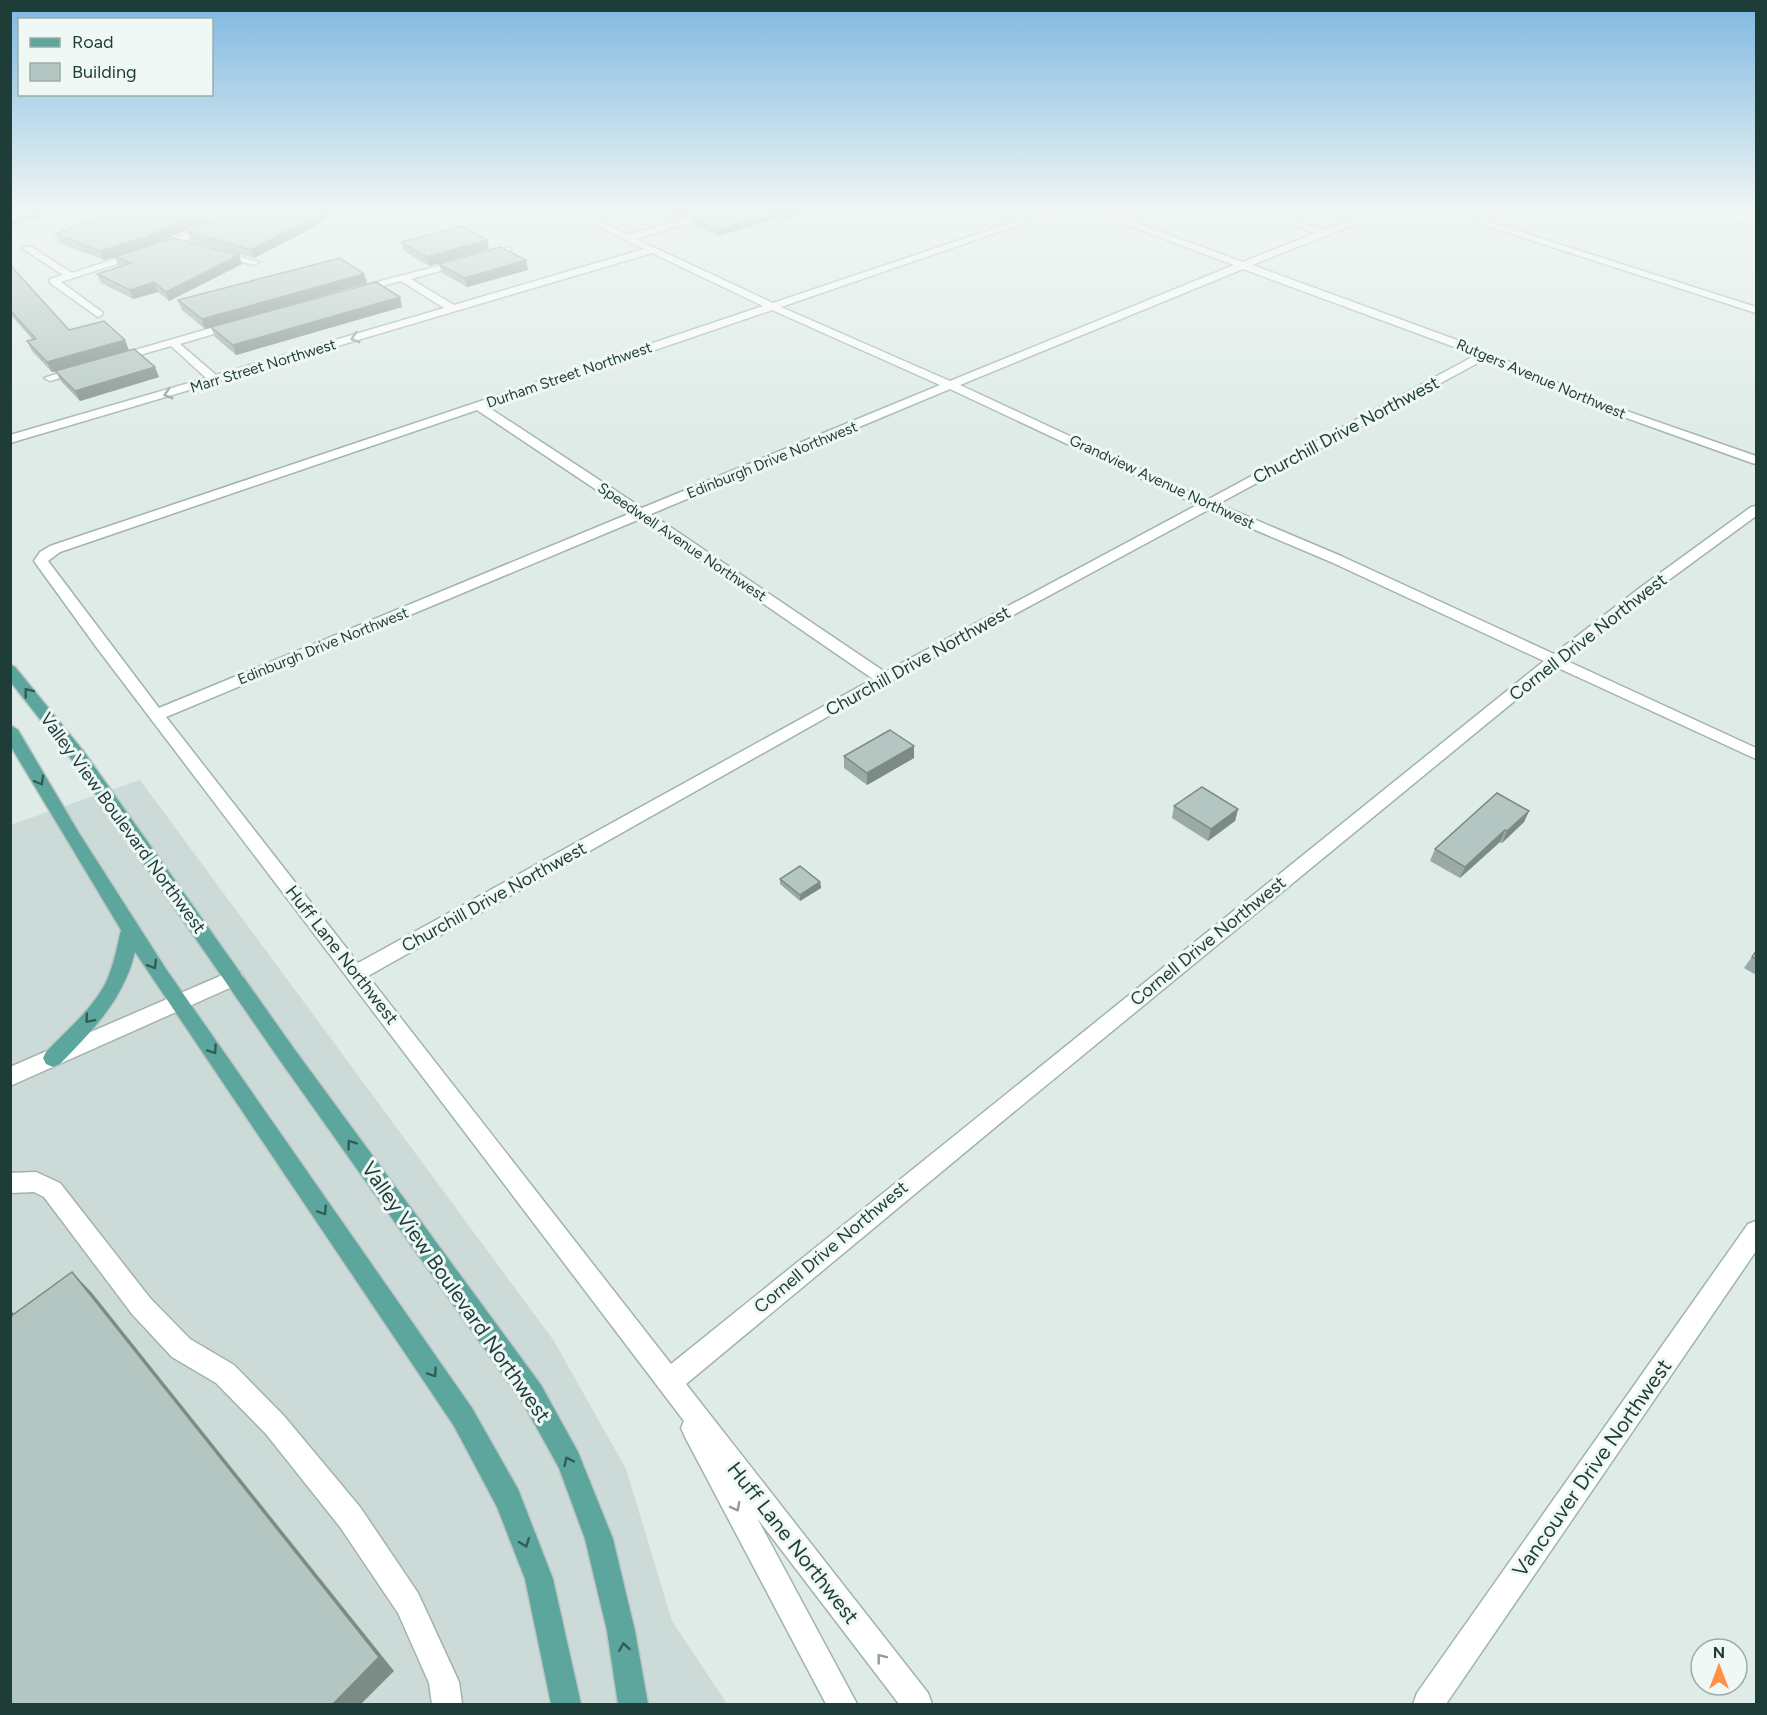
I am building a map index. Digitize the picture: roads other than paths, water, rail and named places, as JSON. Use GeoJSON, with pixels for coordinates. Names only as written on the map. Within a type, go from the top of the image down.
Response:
{"type":"FeatureCollection","features":[{"type":"Feature","properties":{"kind":"main road","name":"Valley View Boulevard Northwest"},"geometry":{"type":"LineString","coordinates":[[10,670],[78,756],[532,1394],[569,1461],[599,1539],[621,1630],[633,1704]]}},
{"type":"Feature","properties":{"kind":"main road","name":"Valley View Boulevard Northwest"},"geometry":{"type":"LineString","coordinates":[[10,730],[131,929],[469,1428],[508,1499],[539,1579],[566,1704]]}},
{"type":"Feature","properties":{"kind":"main road"},"geometry":{"type":"LineString","coordinates":[[53,1058],[89,1020],[107,996],[122,968],[131,929]]}},
{"type":"Feature","properties":{"kind":"street"},"geometry":{"type":"LineString","coordinates":[[64,289],[98,314]]}},
{"type":"Feature","properties":{"kind":"street"},"geometry":{"type":"LineString","coordinates":[[345,294],[363,289]]}},
{"type":"Feature","properties":{"kind":"street"},"geometry":{"type":"LineString","coordinates":[[421,289],[453,309]]}},
{"type":"Feature","properties":{"kind":"street","name":"Marr Street Northwest"},"geometry":{"type":"LineString","coordinates":[[10,439],[520,289]]}},
{"type":"Feature","properties":{"kind":"street","name":"Grandview Avenue Northwest"},"geometry":{"type":"LineString","coordinates":[[735,289],[952,386],[1208,505],[1336,559],[1756,754]]}},
{"type":"Feature","properties":{"kind":"street","name":"Durham Street Northwest"},"geometry":{"type":"LineString","coordinates":[[77,542],[822,289]]}},
{"type":"Feature","properties":{"kind":"street","name":"Edinburgh Drive Northwest"},"geometry":{"type":"LineString","coordinates":[[158,714],[1187,289]]}},
{"type":"Feature","properties":{"kind":"street","name":"Rutgers Avenue Northwest"},"geometry":{"type":"LineString","coordinates":[[1306,289],[1485,355],[1611,409],[1756,460]]}},
{"type":"Feature","properties":{"kind":"street"},"geometry":{"type":"LineString","coordinates":[[1690,289],[1756,310]]}},
{"type":"Feature","properties":{"kind":"street"},"geometry":{"type":"LineString","coordinates":[[50,378],[242,323]]}},
{"type":"Feature","properties":{"kind":"street"},"geometry":{"type":"LineString","coordinates":[[172,342],[215,380]]}},
{"type":"Feature","properties":{"kind":"street","name":"Churchill Drive Northwest"},"geometry":{"type":"LineString","coordinates":[[355,974],[884,680],[1485,355]]}},
{"type":"Feature","properties":{"kind":"street","name":"Speedwell Avenue Northwest"},"geometry":{"type":"LineString","coordinates":[[478,406],[642,514],[884,680]]}},
{"type":"Feature","properties":{"kind":"street","name":"Cornell Drive Northwest"},"geometry":{"type":"LineString","coordinates":[[669,1382],[943,1155],[1556,660],[1699,550],[1756,510]]}},
{"type":"Feature","properties":{"kind":"street","name":"Huff Lane Northwest"},"geometry":{"type":"LineString","coordinates":[[77,542],[45,555],[41,561],[44,568],[917,1704]]}},
{"type":"Feature","properties":{"kind":"street"},"geometry":{"type":"LineString","coordinates":[[10,1077],[234,978]]}},
{"type":"Feature","properties":{"kind":"street"},"geometry":{"type":"LineString","coordinates":[[10,1183],[36,1182],[52,1190],[141,1306],[181,1348],[225,1374],[275,1425],[350,1517],[408,1603],[444,1682],[447,1704]]}},
{"type":"Feature","properties":{"kind":"street","name":"Vancouver Drive Northwest"},"geometry":{"type":"LineString","coordinates":[[1428,1704],[1756,1232]]}},
{"type":"Feature","properties":{"kind":"street","name":"Huff Lane Northwest"},"geometry":{"type":"LineString","coordinates":[[669,1382],[842,1704]]}}]}
